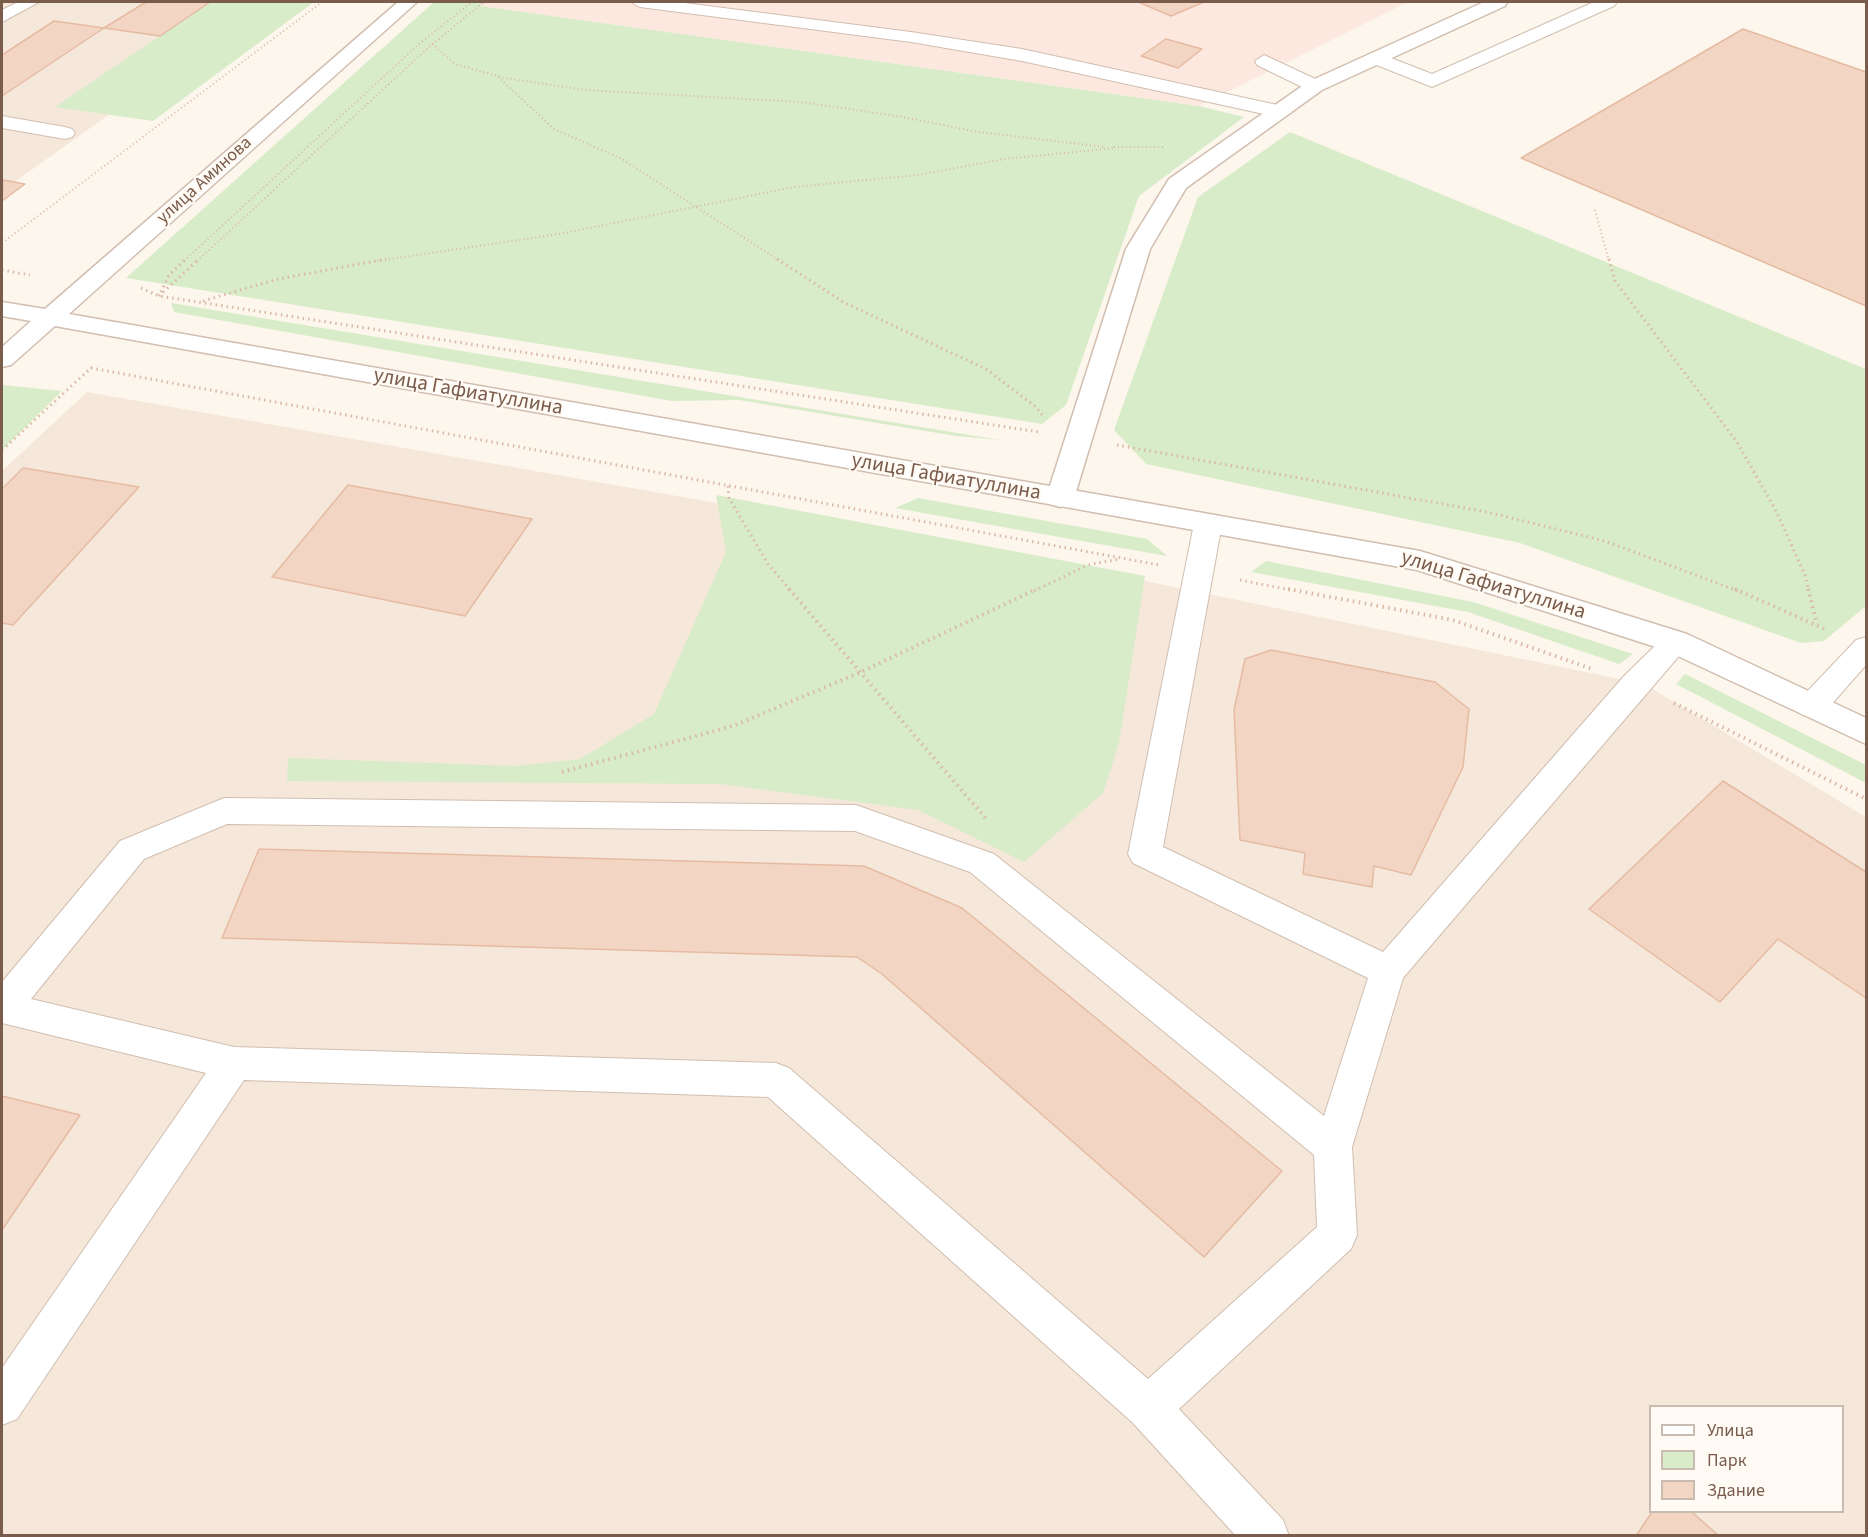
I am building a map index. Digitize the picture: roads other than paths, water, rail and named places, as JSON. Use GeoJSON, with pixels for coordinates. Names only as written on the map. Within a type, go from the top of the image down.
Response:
{"type":"FeatureCollection","features":[{"type":"Feature","properties":{"kind":"street","name":"улица Аминова"},"geometry":{"type":"LineString","coordinates":[[2,360],[408,2]]}},
{"type":"Feature","properties":{"kind":"street"},"geometry":{"type":"LineString","coordinates":[[1060,498],[1067,436],[1138,249],[1177,184],[1282,112],[1315,86],[1498,2]]}},
{"type":"Feature","properties":{"kind":"street","name":"улица Гафиатуллина"},"geometry":{"type":"LineString","coordinates":[[2,309],[1420,561],[1676,642],[1866,732]]}},
{"type":"Feature","properties":{"kind":"lane"},"geometry":{"type":"LineString","coordinates":[[2,17],[30,2]]}},
{"type":"Feature","properties":{"kind":"lane"},"geometry":{"type":"LineString","coordinates":[[640,2],[911,37],[1022,55],[1282,112]]}},
{"type":"Feature","properties":{"kind":"lane"},"geometry":{"type":"LineString","coordinates":[[1376,58],[1432,81],[1608,2]]}},
{"type":"Feature","properties":{"kind":"lane"},"geometry":{"type":"LineString","coordinates":[[1264,61],[1315,86]]}},
{"type":"Feature","properties":{"kind":"lane"},"geometry":{"type":"LineString","coordinates":[[2,122],[65,134]]}},
{"type":"Feature","properties":{"kind":"lane"},"geometry":{"type":"LineString","coordinates":[[1208,524],[1145,854],[1388,971]]}},
{"type":"Feature","properties":{"kind":"lane"},"geometry":{"type":"LineString","coordinates":[[1148,1408],[1337,1235],[1333,1147],[1388,971],[1635,684],[1676,642]]}},
{"type":"Feature","properties":{"kind":"lane"},"geometry":{"type":"LineString","coordinates":[[1812,706],[1866,647]]}},
{"type":"Feature","properties":{"kind":"lane"},"geometry":{"type":"LineString","coordinates":[[1267,1536],[1148,1408],[777,1080],[234,1063],[2,1008],[132,850],[224,810],[856,818],[982,863],[1333,1147]]}},
{"type":"Feature","properties":{"kind":"lane"},"geometry":{"type":"LineString","coordinates":[[2,1404],[234,1063]]}}]}
